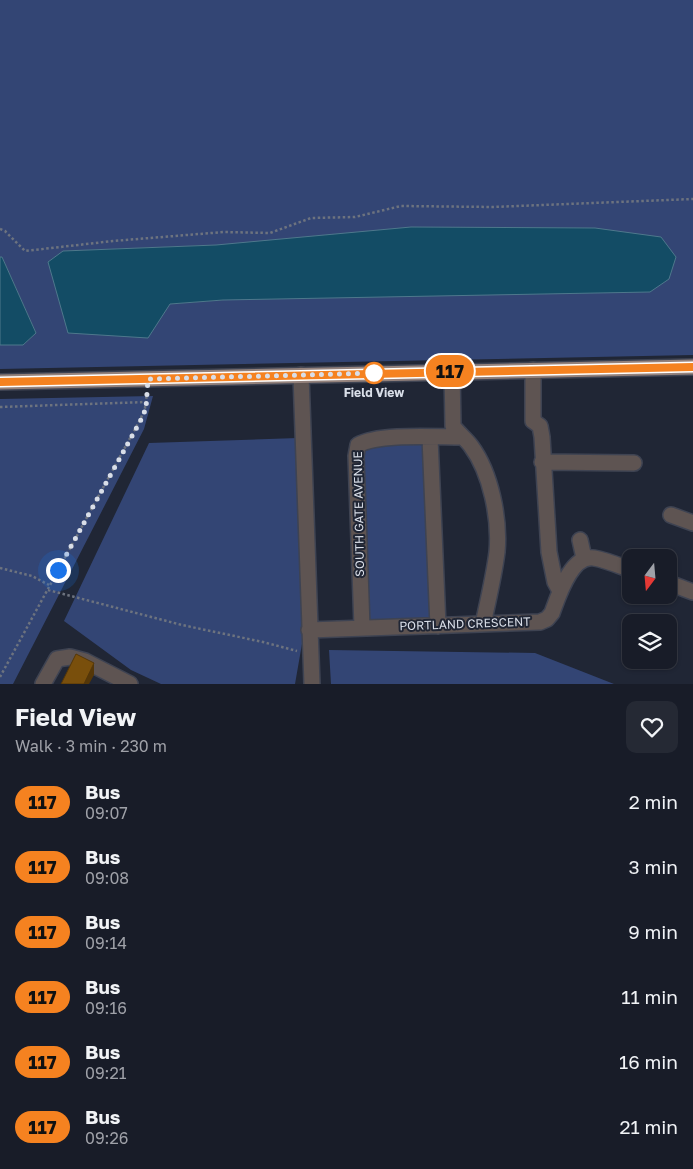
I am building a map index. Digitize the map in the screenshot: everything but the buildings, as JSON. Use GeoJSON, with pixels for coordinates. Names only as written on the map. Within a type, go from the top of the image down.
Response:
{"type":"FeatureCollection","features":[{"type":"Feature","properties":{"kind":"main road"},"geometry":{"type":"LineString","coordinates":[[0,382],[693,367]]}},
{"type":"Feature","properties":{"kind":"street"},"geometry":{"type":"LineString","coordinates":[[533,370],[533,421],[540,426],[542,437],[548,552],[555,582],[560,592]]}},
{"type":"Feature","properties":{"kind":"street"},"geometry":{"type":"LineString","coordinates":[[452,371],[453,426],[471,445],[479,460],[494,504],[497,552],[483,624]]}},
{"type":"Feature","properties":{"kind":"street"},"geometry":{"type":"LineString","coordinates":[[301,375],[312,684]]}},
{"type":"Feature","properties":{"kind":"street","name":"SOUTH GATE AVENUE"},"geometry":{"type":"LineString","coordinates":[[362,627],[356,456],[358,445],[365,441],[387,438],[462,437]]}},
{"type":"Feature","properties":{"kind":"street"},"geometry":{"type":"LineString","coordinates":[[430,438],[438,626]]}},
{"type":"Feature","properties":{"kind":"street"},"geometry":{"type":"LineString","coordinates":[[542,462],[634,463]]}},
{"type":"Feature","properties":{"kind":"street"},"geometry":{"type":"LineString","coordinates":[[670,515],[693,523]]}},
{"type":"Feature","properties":{"kind":"street"},"geometry":{"type":"LineString","coordinates":[[580,540],[584,558],[594,558],[622,567]]}},
{"type":"Feature","properties":{"kind":"street","name":"PORTLAND CRESCENT"},"geometry":{"type":"LineString","coordinates":[[309,630],[540,622],[547,619],[552,613],[570,571],[584,558]]}},
{"type":"Feature","properties":{"kind":"street"},"geometry":{"type":"LineString","coordinates":[[678,586],[693,592]]}},
{"type":"Feature","properties":{"kind":"street"},"geometry":{"type":"LineString","coordinates":[[44,684],[57,659],[70,657],[85,661],[130,684]]}},
{"type":"Feature","properties":{"kind":"path"},"geometry":{"type":"LineString","coordinates":[[0,229],[5,231],[25,251],[113,241],[215,233],[270,234],[311,218],[355,217],[400,206],[493,207],[693,199]]}},
{"type":"Feature","properties":{"kind":"path"},"geometry":{"type":"LineString","coordinates":[[0,677],[142,418],[146,402],[148,379]]}},
{"type":"Feature","properties":{"kind":"path"},"geometry":{"type":"LineString","coordinates":[[0,407],[146,402]]}},
{"type":"Feature","properties":{"kind":"path"},"geometry":{"type":"LineString","coordinates":[[0,568],[32,576],[49,585]]}},
{"type":"Feature","properties":{"kind":"path"},"geometry":{"type":"LineString","coordinates":[[48,590],[310,655]]}},
{"type":"Feature","properties":{"kind":"shaded area"},"geometry":{"type":"Polygon","coordinates":[[[0,0],[693,0],[693,355],[0,369],[0,345],[23,345],[36,333],[2,257],[0,257],[0,0]],[[216,245],[63,251],[169,304],[223,300],[216,245]]]}},
{"type":"Feature","properties":{"kind":"shaded area"},"geometry":{"type":"Polygon","coordinates":[[[411,227],[595,228],[661,237],[676,257],[669,279],[650,292],[223,300],[170,304],[148,338],[68,333],[48,262],[63,251],[216,245],[411,227]]]}},
{"type":"Feature","properties":{"kind":"shaded area"},"geometry":{"type":"Polygon","coordinates":[[[0,257],[2,257],[36,333],[23,345],[0,345],[0,257]]]}},
{"type":"Feature","properties":{"kind":"shaded area"},"geometry":{"type":"Polygon","coordinates":[[[153,396],[144,429],[13,684],[0,684],[0,399],[153,396]]]}},
{"type":"Feature","properties":{"kind":"shaded area"},"geometry":{"type":"Polygon","coordinates":[[[298,438],[303,638],[295,684],[161,684],[131,670],[64,621],[149,443],[298,438]]]}},
{"type":"Feature","properties":{"kind":"shaded area"},"geometry":{"type":"Polygon","coordinates":[[[386,444],[426,446],[433,620],[367,621],[362,450],[386,444]]]}},
{"type":"Feature","properties":{"kind":"shaded area"},"geometry":{"type":"Polygon","coordinates":[[[329,650],[535,653],[614,684],[331,684],[329,650]]]}},
{"type":"Feature","properties":{"kind":"bus line","name":"117"},"geometry":{"type":"LineString","coordinates":[[0,382],[693,367]]}},
{"type":"Feature","properties":{"kind":"place","name":"Field View"},"geometry":{"type":"Point","coordinates":[374,373]}},
{"type":"Feature","properties":{"kind":"route"},"geometry":{"type":"LineString","coordinates":[[58,570],[142,418],[146,408],[148,379],[381,373],[374,373]]}}]}
